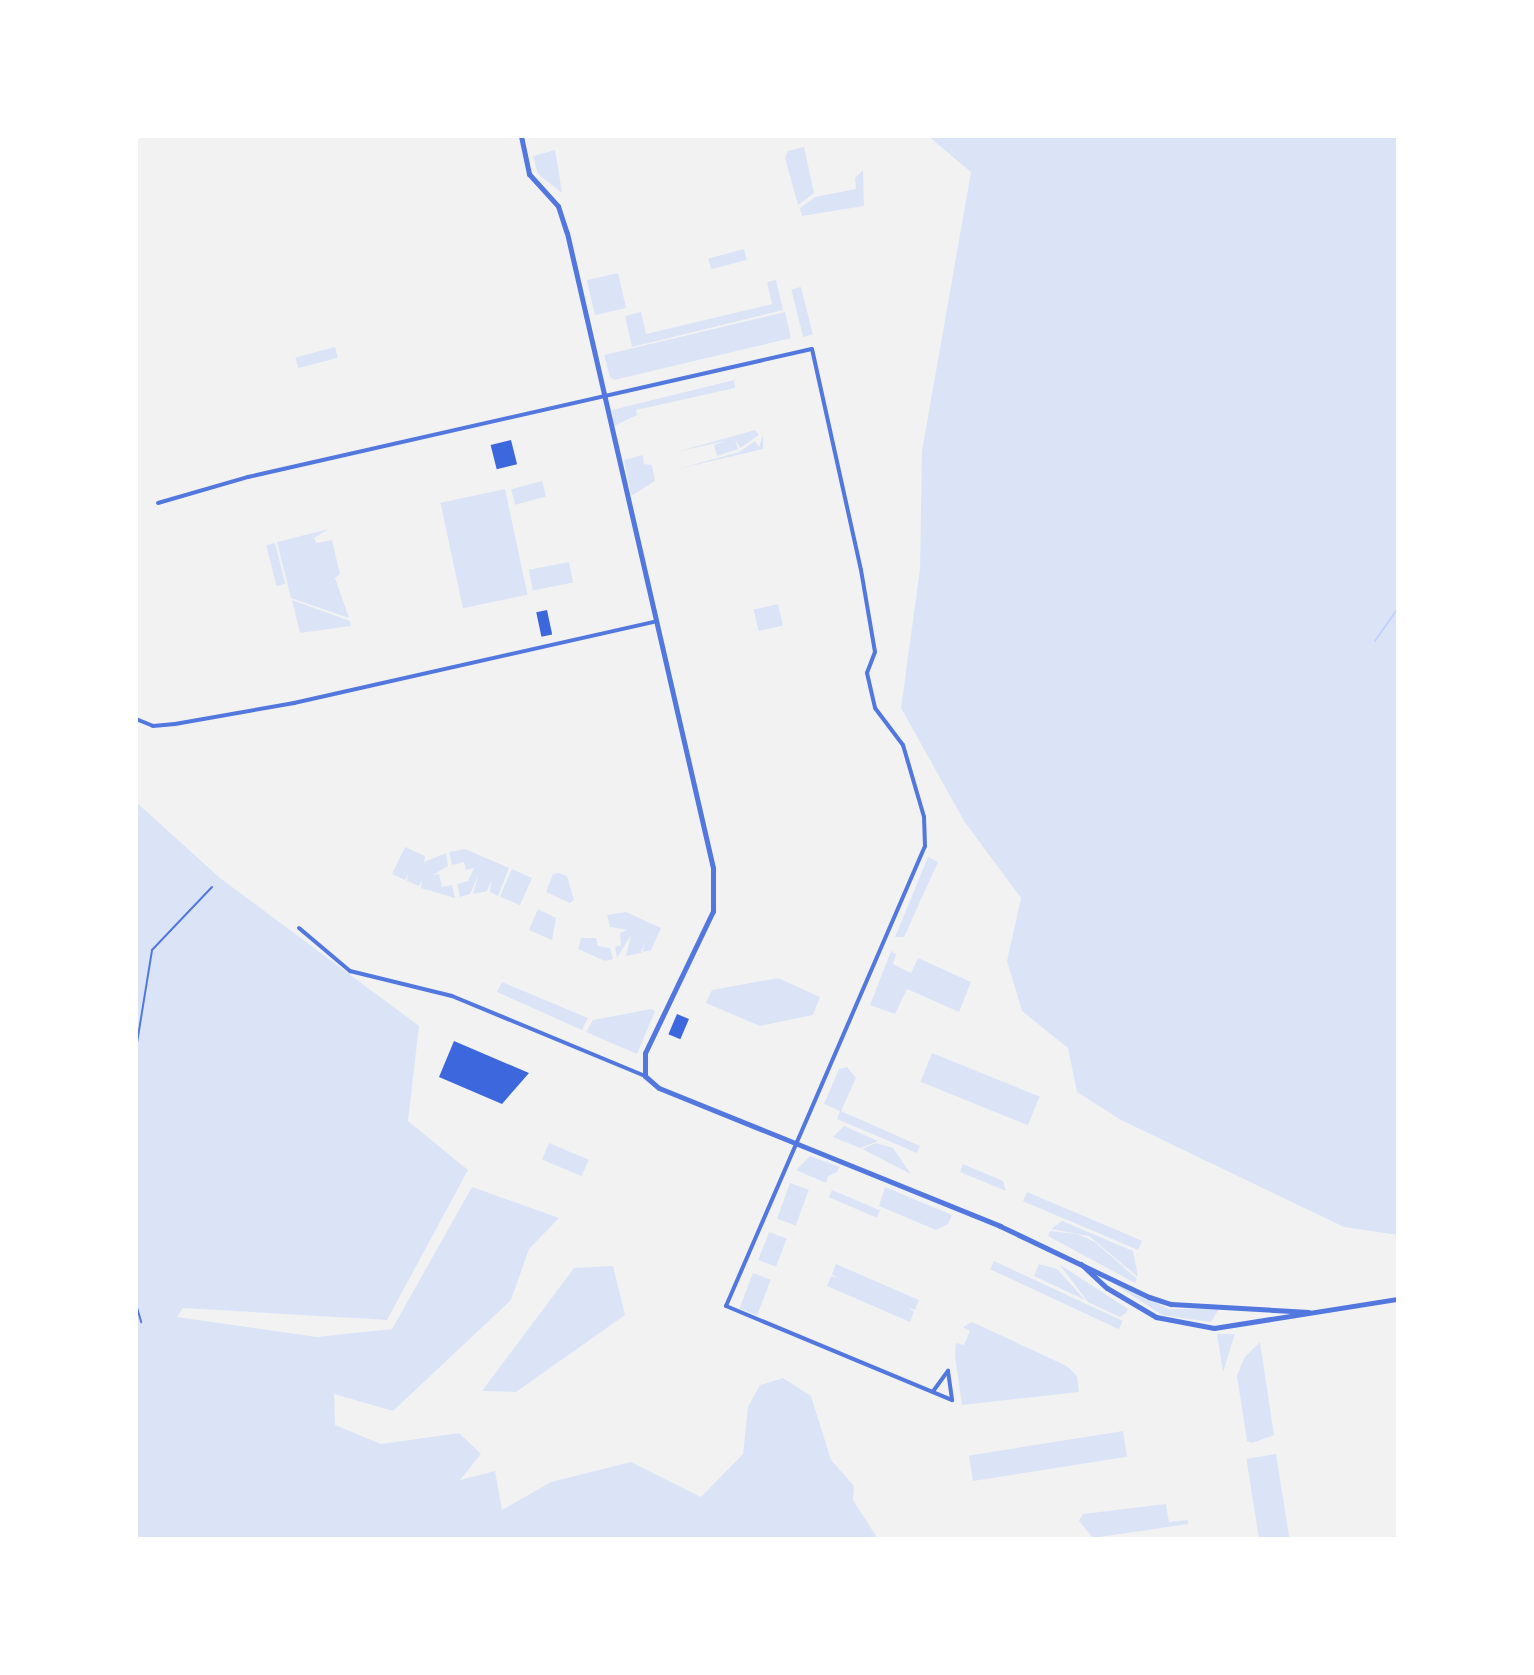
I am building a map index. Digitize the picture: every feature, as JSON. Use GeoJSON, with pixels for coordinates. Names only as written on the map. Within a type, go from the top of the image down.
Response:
{"type":"FeatureCollection","features":[{"type":"Feature","properties":{"kind":"street"},"geometry":{"type":"LineString","coordinates":[[521,136],[529,174],[561,211],[715,897],[686,974],[645,1053],[645,1076]]}},
{"type":"Feature","properties":{"kind":"street"},"geometry":{"type":"LineString","coordinates":[[158,503],[248,477],[812,349],[872,628],[875,652],[867,673],[878,718],[903,745],[924,817],[925,846],[726,1306],[952,1400],[948,1371],[934,1390]]}},
{"type":"Feature","properties":{"kind":"street"},"geometry":{"type":"LineString","coordinates":[[136,719],[153,726],[175,724],[294,703],[654,622]]}},
{"type":"Feature","properties":{"kind":"street"},"geometry":{"type":"LineString","coordinates":[[299,928],[350,971],[452,996],[645,1076],[667,1092],[797,1142],[1171,1304],[1309,1312]]}},
{"type":"Feature","properties":{"kind":"street"},"geometry":{"type":"LineString","coordinates":[[1077,1261],[1107,1288],[1156,1317],[1214,1328],[1279,1321],[1309,1312],[1398,1299]]}},
{"type":"Feature","properties":{"kind":"lane"},"geometry":{"type":"LineString","coordinates":[[136,1049],[152,950],[212,887]]}},
{"type":"Feature","properties":{"kind":"lane"},"geometry":{"type":"LineString","coordinates":[[136,1304],[141,1322]]}},
{"type":"Feature","properties":{"kind":"shaded area"},"geometry":{"type":"Polygon","coordinates":[[[928,136],[1398,136],[1398,1235],[1344,1227],[1121,1120],[1077,1092],[1068,1048],[1022,1011],[1007,961],[1021,898],[964,821],[901,708],[920,569],[922,451],[971,172],[928,136]]]}},
{"type":"Feature","properties":{"kind":"shaded area"},"geometry":{"type":"Polygon","coordinates":[[[804,147],[814,193],[798,205],[785,158],[788,151],[804,147]]]}},
{"type":"Feature","properties":{"kind":"shaded area"},"geometry":{"type":"Polygon","coordinates":[[[555,150],[562,193],[538,174],[533,156],[555,150]]]}},
{"type":"Feature","properties":{"kind":"shaded area"},"geometry":{"type":"Polygon","coordinates":[[[863,170],[864,206],[802,216],[800,208],[815,197],[856,189],[855,178],[863,170]]]}},
{"type":"Feature","properties":{"kind":"shaded area"},"geometry":{"type":"Polygon","coordinates":[[[744,249],[747,260],[711,269],[708,259],[744,249]]]}},
{"type":"Feature","properties":{"kind":"shaded area"},"geometry":{"type":"Polygon","coordinates":[[[618,273],[626,308],[595,315],[587,280],[618,273]]]}},
{"type":"Feature","properties":{"kind":"shaded area"},"geometry":{"type":"Polygon","coordinates":[[[776,280],[783,310],[632,347],[625,316],[641,312],[646,334],[772,304],[767,282],[776,280]]]}},
{"type":"Feature","properties":{"kind":"shaded area"},"geometry":{"type":"Polygon","coordinates":[[[801,287],[813,335],[803,337],[791,289],[801,287]]]}},
{"type":"Feature","properties":{"kind":"shaded area"},"geometry":{"type":"Polygon","coordinates":[[[785,312],[791,338],[614,380],[610,377],[604,355],[785,312]]]}},
{"type":"Feature","properties":{"kind":"shaded area"},"geometry":{"type":"Polygon","coordinates":[[[335,347],[338,358],[298,368],[295,358],[335,347]]]}},
{"type":"Feature","properties":{"kind":"shaded area"},"geometry":{"type":"Polygon","coordinates":[[[734,380],[735,388],[636,410],[637,415],[614,426],[612,410],[734,380]]]}},
{"type":"Feature","properties":{"kind":"shaded area"},"geometry":{"type":"Polygon","coordinates":[[[755,430],[759,435],[740,448],[735,439],[738,449],[717,456],[714,445],[725,441],[676,452],[755,430]]]}},
{"type":"Feature","properties":{"kind":"shaded area"},"geometry":{"type":"Polygon","coordinates":[[[763,435],[763,449],[678,469],[739,452],[755,441],[759,447],[763,435]]]}},
{"type":"Feature","properties":{"kind":"shaded area"},"geometry":{"type":"Polygon","coordinates":[[[643,455],[644,464],[652,465],[655,481],[631,496],[624,460],[643,455]]]}},
{"type":"Feature","properties":{"kind":"shaded area"},"geometry":{"type":"Polygon","coordinates":[[[542,481],[546,496],[515,505],[511,489],[542,481]]]}},
{"type":"Feature","properties":{"kind":"shaded area"},"geometry":{"type":"Polygon","coordinates":[[[505,489],[527,595],[463,608],[440,503],[505,489]]]}},
{"type":"Feature","properties":{"kind":"shaded area"},"geometry":{"type":"Polygon","coordinates":[[[329,529],[314,538],[316,543],[332,540],[340,574],[335,578],[349,618],[291,598],[277,542],[329,529]]]}},
{"type":"Feature","properties":{"kind":"shaded area"},"geometry":{"type":"Polygon","coordinates":[[[275,543],[285,584],[276,586],[266,545],[275,543]]]}},
{"type":"Feature","properties":{"kind":"shaded area"},"geometry":{"type":"Polygon","coordinates":[[[569,562],[573,583],[533,590],[529,570],[569,562]]]}},
{"type":"Feature","properties":{"kind":"shaded area"},"geometry":{"type":"Polygon","coordinates":[[[292,600],[350,621],[351,626],[300,633],[292,600]]]}},
{"type":"Feature","properties":{"kind":"shaded area"},"geometry":{"type":"Polygon","coordinates":[[[778,604],[783,625],[759,631],[754,610],[778,604]]]}},
{"type":"Feature","properties":{"kind":"shaded area"},"geometry":{"type":"Polygon","coordinates":[[[136,802],[220,878],[419,1026],[408,1121],[468,1170],[387,1320],[183,1308],[177,1317],[317,1337],[392,1329],[472,1187],[559,1218],[529,1249],[511,1300],[393,1411],[334,1394],[335,1425],[381,1444],[459,1433],[481,1454],[460,1480],[495,1471],[502,1510],[551,1482],[631,1462],[701,1497],[743,1454],[748,1407],[760,1385],[783,1378],[811,1396],[831,1460],[854,1486],[853,1500],[878,1539],[136,1539],[136,802]]]}},
{"type":"Feature","properties":{"kind":"shaded area"},"geometry":{"type":"Polygon","coordinates":[[[405,847],[425,856],[424,862],[446,853],[448,866],[433,875],[439,874],[442,887],[452,885],[455,898],[421,888],[422,880],[419,886],[407,881],[408,874],[405,880],[392,874],[405,847]]]}},
{"type":"Feature","properties":{"kind":"shaded area"},"geometry":{"type":"Polygon","coordinates":[[[465,849],[509,868],[498,896],[490,892],[491,881],[487,891],[473,894],[478,876],[470,894],[460,897],[457,884],[468,881],[474,868],[466,870],[464,862],[452,865],[449,852],[465,849]]]}},
{"type":"Feature","properties":{"kind":"shaded area"},"geometry":{"type":"Polygon","coordinates":[[[928,857],[938,862],[904,937],[895,937],[928,857]]]}},
{"type":"Feature","properties":{"kind":"shaded area"},"geometry":{"type":"Polygon","coordinates":[[[512,869],[532,878],[520,905],[500,896],[512,869]]]}},
{"type":"Feature","properties":{"kind":"shaded area"},"geometry":{"type":"Polygon","coordinates":[[[553,874],[567,876],[574,900],[570,903],[546,892],[553,874]]]}},
{"type":"Feature","properties":{"kind":"shaded area"},"geometry":{"type":"Polygon","coordinates":[[[538,909],[556,918],[552,940],[529,930],[538,909]]]}},
{"type":"Feature","properties":{"kind":"shaded area"},"geometry":{"type":"Polygon","coordinates":[[[626,912],[661,928],[651,950],[643,952],[645,941],[641,953],[626,956],[631,935],[617,958],[615,947],[621,945],[620,933],[627,930],[610,927],[607,915],[626,912]]]}},
{"type":"Feature","properties":{"kind":"shaded area"},"geometry":{"type":"Polygon","coordinates":[[[581,938],[596,938],[598,946],[610,948],[613,959],[605,961],[578,949],[581,938]]]}},
{"type":"Feature","properties":{"kind":"shaded area"},"geometry":{"type":"Polygon","coordinates":[[[891,951],[896,954],[893,964],[911,973],[918,958],[971,982],[959,1012],[907,989],[895,1014],[870,1005],[891,951]]]}},
{"type":"Feature","properties":{"kind":"shaded area"},"geometry":{"type":"Polygon","coordinates":[[[778,978],[820,997],[813,1015],[760,1026],[706,1003],[712,990],[778,978]]]}},
{"type":"Feature","properties":{"kind":"shaded area"},"geometry":{"type":"Polygon","coordinates":[[[502,982],[588,1018],[582,1030],[497,992],[502,982]]]}},
{"type":"Feature","properties":{"kind":"shaded area"},"geometry":{"type":"Polygon","coordinates":[[[651,1009],[655,1011],[637,1054],[586,1032],[593,1020],[651,1009]]]}},
{"type":"Feature","properties":{"kind":"shaded area"},"geometry":{"type":"Polygon","coordinates":[[[932,1053],[1040,1096],[1028,1125],[920,1082],[932,1053]]]}},
{"type":"Feature","properties":{"kind":"shaded area"},"geometry":{"type":"Polygon","coordinates":[[[847,1067],[856,1078],[841,1111],[920,1146],[917,1153],[837,1119],[840,1111],[824,1104],[839,1069],[847,1067]]]}},
{"type":"Feature","properties":{"kind":"shaded area"},"geometry":{"type":"Polygon","coordinates":[[[844,1126],[878,1141],[860,1148],[833,1137],[844,1126]]]}},
{"type":"Feature","properties":{"kind":"shaded area"},"geometry":{"type":"Polygon","coordinates":[[[549,1143],[589,1160],[582,1176],[542,1160],[549,1143]]]}},
{"type":"Feature","properties":{"kind":"shaded area"},"geometry":{"type":"Polygon","coordinates":[[[876,1143],[893,1148],[911,1174],[862,1149],[876,1143]]]}},
{"type":"Feature","properties":{"kind":"shaded area"},"geometry":{"type":"Polygon","coordinates":[[[810,1156],[840,1167],[828,1176],[826,1183],[796,1170],[810,1156]]]}},
{"type":"Feature","properties":{"kind":"shaded area"},"geometry":{"type":"Polygon","coordinates":[[[963,1164],[1003,1181],[1006,1191],[960,1172],[963,1164]]]}},
{"type":"Feature","properties":{"kind":"shaded area"},"geometry":{"type":"Polygon","coordinates":[[[790,1183],[809,1190],[796,1226],[777,1219],[790,1183]]]}},
{"type":"Feature","properties":{"kind":"shaded area"},"geometry":{"type":"Polygon","coordinates":[[[885,1187],[952,1215],[948,1224],[936,1230],[879,1206],[885,1187]]]}},
{"type":"Feature","properties":{"kind":"shaded area"},"geometry":{"type":"Polygon","coordinates":[[[832,1190],[880,1210],[877,1218],[829,1197],[832,1190]]]}},
{"type":"Feature","properties":{"kind":"shaded area"},"geometry":{"type":"Polygon","coordinates":[[[1027,1192],[1142,1241],[1138,1250],[1023,1201],[1027,1192]]]}},
{"type":"Feature","properties":{"kind":"shaded area"},"geometry":{"type":"Polygon","coordinates":[[[1062,1221],[1133,1251],[1138,1277],[1089,1236],[1051,1229],[1062,1221]]]}},
{"type":"Feature","properties":{"kind":"shaded area"},"geometry":{"type":"Polygon","coordinates":[[[1050,1231],[1077,1234],[1095,1242],[1137,1279],[1135,1283],[1048,1236],[1050,1231]]]}},
{"type":"Feature","properties":{"kind":"shaded area"},"geometry":{"type":"Polygon","coordinates":[[[769,1232],[787,1239],[776,1267],[758,1260],[769,1232]]]}},
{"type":"Feature","properties":{"kind":"shaded area"},"geometry":{"type":"Polygon","coordinates":[[[994,1261],[1123,1321],[1119,1329],[990,1269],[994,1261]]]}},
{"type":"Feature","properties":{"kind":"shaded area"},"geometry":{"type":"Polygon","coordinates":[[[836,1264],[919,1300],[915,1310],[909,1308],[914,1312],[910,1322],[827,1286],[831,1276],[837,1278],[832,1274],[836,1264]]]}},
{"type":"Feature","properties":{"kind":"shaded area"},"geometry":{"type":"Polygon","coordinates":[[[1039,1264],[1057,1269],[1085,1300],[1034,1276],[1039,1264]]]}},
{"type":"Feature","properties":{"kind":"shaded area"},"geometry":{"type":"Polygon","coordinates":[[[1059,1264],[1128,1309],[1126,1313],[1120,1317],[1088,1302],[1059,1264]]]}},
{"type":"Feature","properties":{"kind":"shaded area"},"geometry":{"type":"Polygon","coordinates":[[[613,1266],[625,1315],[516,1392],[482,1391],[574,1268],[613,1266]]]}},
{"type":"Feature","properties":{"kind":"shaded area"},"geometry":{"type":"Polygon","coordinates":[[[753,1273],[771,1280],[757,1315],[739,1308],[753,1273]]]}},
{"type":"Feature","properties":{"kind":"shaded area"},"geometry":{"type":"Polygon","coordinates":[[[1105,1278],[1169,1309],[1219,1309],[1211,1322],[1162,1315],[1105,1278]]]}},
{"type":"Feature","properties":{"kind":"shaded area"},"geometry":{"type":"Polygon","coordinates":[[[972,1322],[1067,1366],[1077,1376],[1079,1392],[962,1405],[956,1343],[964,1345],[970,1331],[963,1327],[972,1322]]]}},
{"type":"Feature","properties":{"kind":"shaded area"},"geometry":{"type":"Polygon","coordinates":[[[1217,1334],[1235,1334],[1223,1372],[1217,1334]]]}},
{"type":"Feature","properties":{"kind":"shaded area"},"geometry":{"type":"Polygon","coordinates":[[[1260,1342],[1274,1435],[1252,1443],[1247,1441],[1237,1376],[1244,1358],[1260,1342]]]}},
{"type":"Feature","properties":{"kind":"shaded area"},"geometry":{"type":"Polygon","coordinates":[[[1123,1431],[1127,1457],[973,1481],[969,1455],[1123,1431]]]}},
{"type":"Feature","properties":{"kind":"shaded area"},"geometry":{"type":"Polygon","coordinates":[[[1276,1454],[1289,1539],[1259,1539],[1246,1459],[1276,1454]]]}},
{"type":"Feature","properties":{"kind":"shaded area"},"geometry":{"type":"Polygon","coordinates":[[[1166,1504],[1169,1522],[1188,1520],[1188,1524],[1093,1538],[1079,1521],[1083,1514],[1166,1504]]]}},
{"type":"Feature","properties":{"kind":"building"},"geometry":{"type":"Polygon","coordinates":[[[511,440],[517,464],[497,469],[491,445],[511,440]]]}},
{"type":"Feature","properties":{"kind":"building"},"geometry":{"type":"Polygon","coordinates":[[[547,610],[552,634],[541,637],[536,612],[547,610]]]}},
{"type":"Feature","properties":{"kind":"building"},"geometry":{"type":"Polygon","coordinates":[[[677,1014],[689,1019],[680,1039],[668,1034],[677,1014]]]}},
{"type":"Feature","properties":{"kind":"building"},"geometry":{"type":"Polygon","coordinates":[[[454,1041],[529,1073],[502,1104],[439,1077],[454,1041]]]}},
{"type":"Feature","properties":{"kind":"waterway"},"geometry":{"type":"LineString","coordinates":[[1375,641],[1398,608]]}}]}
